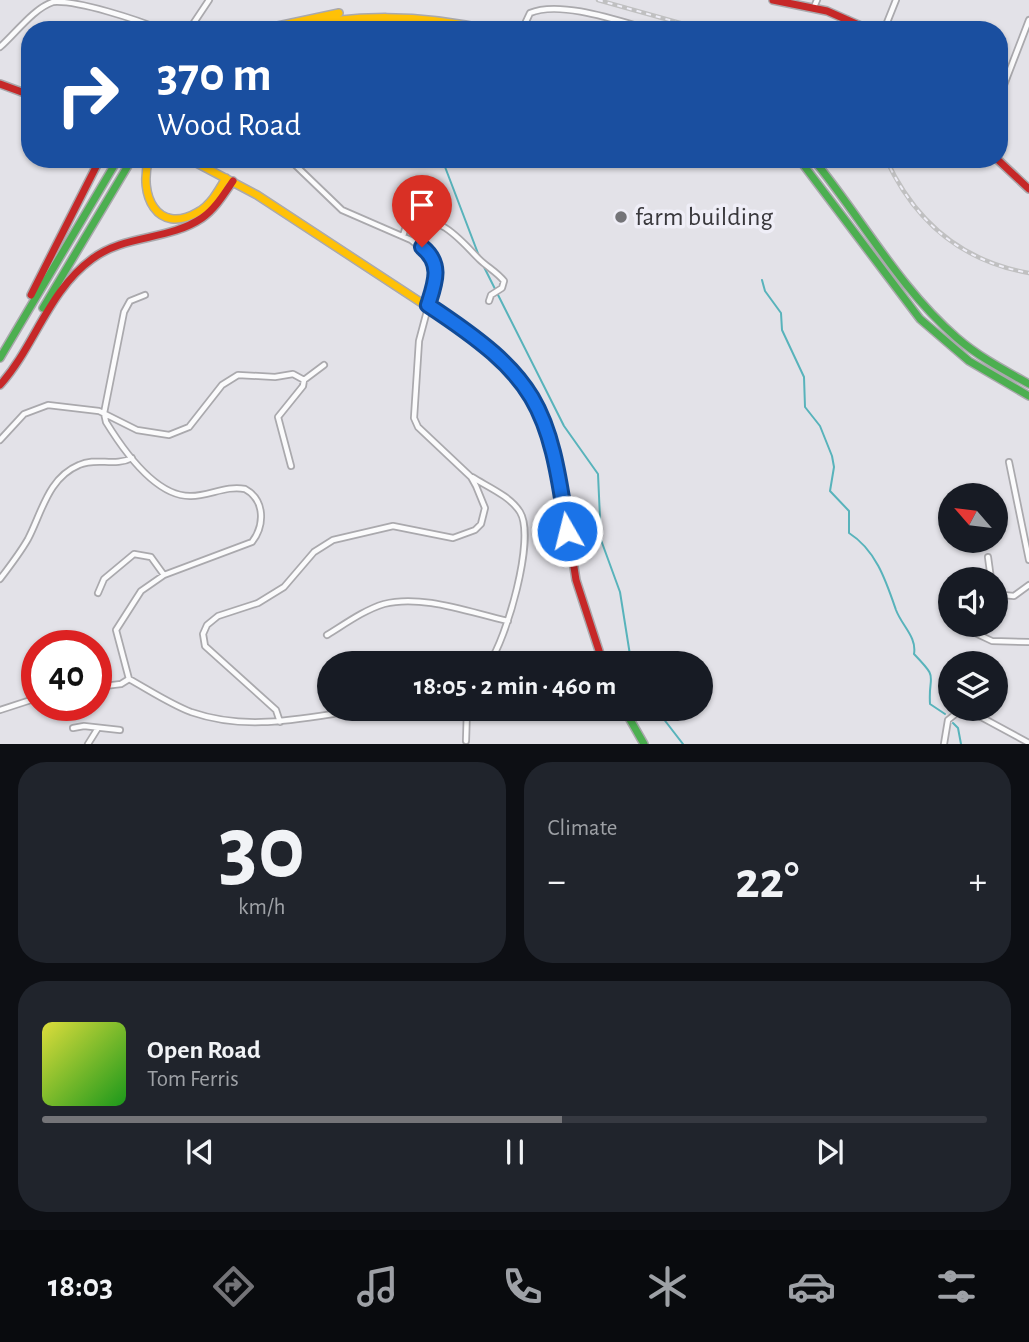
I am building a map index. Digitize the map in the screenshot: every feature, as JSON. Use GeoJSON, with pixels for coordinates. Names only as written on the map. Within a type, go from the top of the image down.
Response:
{"type":"FeatureCollection","features":[{"type":"Feature","properties":{"kind":"main road"},"geometry":{"type":"LineString","coordinates":[[774,0],[815,4],[853,21]]}},
{"type":"Feature","properties":{"kind":"main road"},"geometry":{"type":"LineString","coordinates":[[298,21],[324,15],[364,12],[446,21]]}},
{"type":"Feature","properties":{"kind":"main road"},"geometry":{"type":"LineString","coordinates":[[331,21],[391,15]]}},
{"type":"Feature","properties":{"kind":"main road"},"geometry":{"type":"LineString","coordinates":[[0,84],[21,92]]}},
{"type":"Feature","properties":{"kind":"main road"},"geometry":{"type":"LineString","coordinates":[[1,357],[96,168]]}},
{"type":"Feature","properties":{"kind":"main road"},"geometry":{"type":"LineString","coordinates":[[1,357],[113,168]]}},
{"type":"Feature","properties":{"kind":"main road"},"geometry":{"type":"LineString","coordinates":[[0,382],[127,168]]}},
{"type":"Feature","properties":{"kind":"main road"},"geometry":{"type":"LineString","coordinates":[[146,168],[142,177],[143,192],[152,208],[168,218],[190,217],[200,211],[230,180]]}},
{"type":"Feature","properties":{"kind":"main road"},"geometry":{"type":"LineString","coordinates":[[207,168],[230,180],[428,305],[501,358],[521,379],[540,410],[555,451],[576,580],[599,651]]}},
{"type":"Feature","properties":{"kind":"main road"},"geometry":{"type":"LineString","coordinates":[[806,168],[920,319],[969,362],[1029,396]]}},
{"type":"Feature","properties":{"kind":"main road"},"geometry":{"type":"LineString","coordinates":[[820,168],[896,273],[936,321],[982,358],[1029,384]]}},
{"type":"Feature","properties":{"kind":"main road"},"geometry":{"type":"LineString","coordinates":[[1007,168],[1029,189]]}},
{"type":"Feature","properties":{"kind":"main road"},"geometry":{"type":"LineString","coordinates":[[0,382],[9,375],[57,297],[89,261],[119,243],[194,223],[214,207],[230,180]]}},
{"type":"Feature","properties":{"kind":"main road"},"geometry":{"type":"LineString","coordinates":[[631,721],[644,744]]}},
{"type":"Feature","properties":{"kind":"street"},"geometry":{"type":"LineString","coordinates":[[31,21],[53,2],[66,0],[136,21]]}},
{"type":"Feature","properties":{"kind":"street"},"geometry":{"type":"LineString","coordinates":[[90,5],[97,0]]}},
{"type":"Feature","properties":{"kind":"street"},"geometry":{"type":"LineString","coordinates":[[195,21],[209,0]]}},
{"type":"Feature","properties":{"kind":"street"},"geometry":{"type":"LineString","coordinates":[[887,21],[895,0]]}},
{"type":"Feature","properties":{"kind":"street"},"geometry":{"type":"LineString","coordinates":[[524,21],[536,10],[558,6],[616,21]]}},
{"type":"Feature","properties":{"kind":"street"},"geometry":{"type":"LineString","coordinates":[[1008,77],[1027,33],[1029,20]]}},
{"type":"Feature","properties":{"kind":"street"},"geometry":{"type":"LineString","coordinates":[[0,47],[21,29]]}},
{"type":"Feature","properties":{"kind":"street"},"geometry":{"type":"LineString","coordinates":[[299,168],[349,214],[403,236],[428,251],[435,263],[436,277],[419,341],[415,423],[471,477],[509,500],[523,517],[524,551],[508,621],[498,651]]}},
{"type":"Feature","properties":{"kind":"street"},"geometry":{"type":"LineString","coordinates":[[403,236],[404,229],[415,222],[437,223],[458,237],[504,281],[502,288],[491,295],[489,300]]}},
{"type":"Feature","properties":{"kind":"street"},"geometry":{"type":"LineString","coordinates":[[129,679],[129,669],[115,636],[118,624],[141,591],[164,575],[252,542],[260,528],[260,505],[250,492],[239,488],[197,496],[179,494],[149,477],[108,425],[104,413],[124,312],[130,301],[145,295]]}},
{"type":"Feature","properties":{"kind":"street"},"geometry":{"type":"LineString","coordinates":[[291,466],[278,417],[303,386],[304,380],[324,365]]}},
{"type":"Feature","properties":{"kind":"street"},"geometry":{"type":"LineString","coordinates":[[0,440],[24,414],[42,405],[104,413],[137,430],[169,435],[189,427],[229,379],[244,373],[270,376],[293,374],[304,380]]}},
{"type":"Feature","properties":{"kind":"street"},"geometry":{"type":"LineString","coordinates":[[0,579],[28,537],[48,493],[71,470],[82,463],[114,464],[132,458]]}},
{"type":"Feature","properties":{"kind":"street"},"geometry":{"type":"LineString","coordinates":[[1009,462],[1029,560]]}},
{"type":"Feature","properties":{"kind":"street"},"geometry":{"type":"LineString","coordinates":[[280,722],[276,710],[205,646],[203,634],[207,625],[218,615],[258,603],[275,594],[320,547],[333,540],[393,526],[453,538],[469,534],[481,524],[485,508],[471,477]]}},
{"type":"Feature","properties":{"kind":"street"},"geometry":{"type":"LineString","coordinates":[[98,593],[104,579],[134,554],[151,557],[164,575]]}},
{"type":"Feature","properties":{"kind":"street"},"geometry":{"type":"LineString","coordinates":[[988,557],[989,567]]}},
{"type":"Feature","properties":{"kind":"street"},"geometry":{"type":"LineString","coordinates":[[1008,595],[1014,596],[1029,585]]}},
{"type":"Feature","properties":{"kind":"street"},"geometry":{"type":"LineString","coordinates":[[327,635],[369,611],[391,603],[430,605],[508,621]]}},
{"type":"Feature","properties":{"kind":"street"},"geometry":{"type":"LineString","coordinates":[[984,637],[992,641],[1029,642]]}},
{"type":"Feature","properties":{"kind":"street"},"geometry":{"type":"LineString","coordinates":[[129,679],[177,706],[204,716],[249,724],[317,716]]}},
{"type":"Feature","properties":{"kind":"street"},"geometry":{"type":"LineString","coordinates":[[112,685],[129,679]]}},
{"type":"Feature","properties":{"kind":"street"},"geometry":{"type":"LineString","coordinates":[[0,710],[21,703]]}},
{"type":"Feature","properties":{"kind":"street"},"geometry":{"type":"LineString","coordinates":[[944,744],[948,720],[958,712],[968,710],[1029,743]]}},
{"type":"Feature","properties":{"kind":"street"},"geometry":{"type":"LineString","coordinates":[[466,741],[467,721]]}},
{"type":"Feature","properties":{"kind":"street"},"geometry":{"type":"LineString","coordinates":[[73,728],[120,730]]}},
{"type":"Feature","properties":{"kind":"street"},"geometry":{"type":"LineString","coordinates":[[88,744],[98,728]]}},
{"type":"Feature","properties":{"kind":"waterway"},"geometry":{"type":"LineString","coordinates":[[445,168],[479,256]]}},
{"type":"Feature","properties":{"kind":"waterway"},"geometry":{"type":"LineString","coordinates":[[483,265],[564,426],[598,474],[601,540],[620,592],[629,651]]}},
{"type":"Feature","properties":{"kind":"waterway"},"geometry":{"type":"LineString","coordinates":[[762,280],[765,291],[781,313],[782,330],[804,377],[805,407],[820,426],[832,456],[834,467],[830,491],[849,511],[849,533],[866,548],[879,567],[899,616],[911,637],[914,654],[930,673],[930,704],[938,709]]}},
{"type":"Feature","properties":{"kind":"waterway"},"geometry":{"type":"LineString","coordinates":[[665,721],[683,744]]}},
{"type":"Feature","properties":{"kind":"waterway"},"geometry":{"type":"LineString","coordinates":[[953,723],[958,728],[961,744]]}},
{"type":"Feature","properties":{"kind":"railway"},"geometry":{"type":"LineString","coordinates":[[598,0],[673,21]]}},
{"type":"Feature","properties":{"kind":"railway"},"geometry":{"type":"LineString","coordinates":[[891,168],[911,202],[943,235],[982,259],[1029,273]]}},
{"type":"Feature","properties":{"kind":"traffic: fast"},"geometry":{"type":"LineString","coordinates":[[0,358],[113,168]]}},
{"type":"Feature","properties":{"kind":"traffic: fast"},"geometry":{"type":"LineString","coordinates":[[43,308],[127,168]]}},
{"type":"Feature","properties":{"kind":"traffic: fast"},"geometry":{"type":"LineString","coordinates":[[806,168],[920,319],[969,361],[1029,396]]}},
{"type":"Feature","properties":{"kind":"traffic: fast"},"geometry":{"type":"LineString","coordinates":[[820,168],[899,275],[936,318],[974,351],[1029,384]]}},
{"type":"Feature","properties":{"kind":"traffic: fast"},"geometry":{"type":"LineString","coordinates":[[631,721],[644,744]]}},
{"type":"Feature","properties":{"kind":"traffic: slow"},"geometry":{"type":"LineString","coordinates":[[301,21],[339,13]]}},
{"type":"Feature","properties":{"kind":"traffic: slow"},"geometry":{"type":"LineString","coordinates":[[335,21],[361,18],[439,21]]}},
{"type":"Feature","properties":{"kind":"traffic: slow"},"geometry":{"type":"LineString","coordinates":[[147,168],[146,185],[154,208],[172,219],[184,218],[203,209],[226,178]]}},
{"type":"Feature","properties":{"kind":"traffic: slow"},"geometry":{"type":"LineString","coordinates":[[206,168],[257,195],[492,349],[530,396],[550,441],[571,548]]}},
{"type":"Feature","properties":{"kind":"traffic: jam"},"geometry":{"type":"LineString","coordinates":[[773,0],[827,11],[850,21]]}},
{"type":"Feature","properties":{"kind":"traffic: jam"},"geometry":{"type":"LineString","coordinates":[[0,84],[21,92]]}},
{"type":"Feature","properties":{"kind":"traffic: jam"},"geometry":{"type":"LineString","coordinates":[[31,295],[95,168]]}},
{"type":"Feature","properties":{"kind":"traffic: jam"},"geometry":{"type":"LineString","coordinates":[[1007,168],[1029,189]]}},
{"type":"Feature","properties":{"kind":"traffic: jam"},"geometry":{"type":"LineString","coordinates":[[0,385],[53,303],[77,272],[92,259],[118,245],[175,231],[202,218],[215,206],[233,181]]}},
{"type":"Feature","properties":{"kind":"traffic: jam"},"geometry":{"type":"LineString","coordinates":[[571,548],[576,580],[599,651]]}},
{"type":"Feature","properties":{"kind":"place","name":"farm building"},"geometry":{"type":"Point","coordinates":[621,217]}},
{"type":"Feature","properties":{"kind":"route"},"geometry":{"type":"LineString","coordinates":[[422,247],[432,257],[437,270],[428,305],[482,341],[521,379],[535,400],[555,451],[567,531]]}}]}
